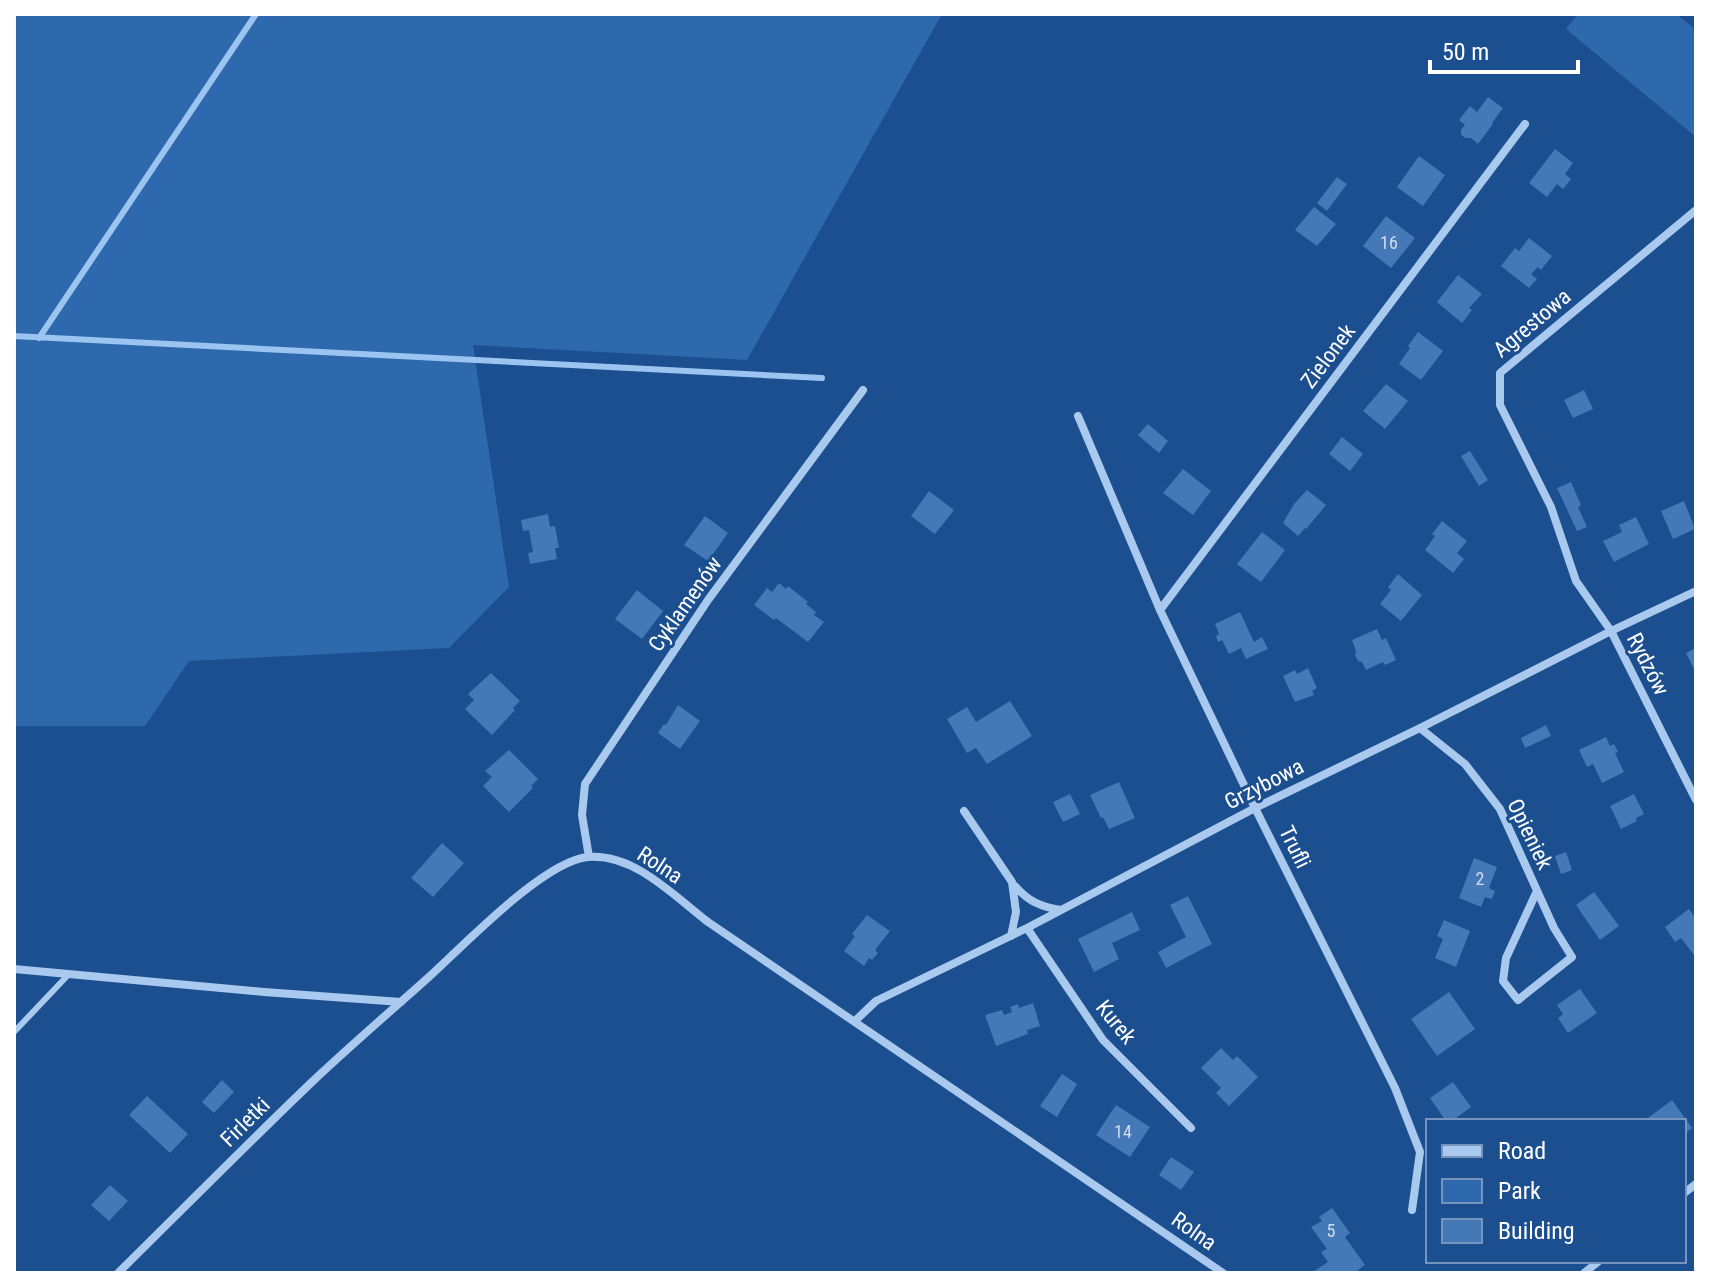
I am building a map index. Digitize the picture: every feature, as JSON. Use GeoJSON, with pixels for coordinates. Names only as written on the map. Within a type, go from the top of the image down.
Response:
{"type":"FeatureCollection","features":[{"type":"Feature","properties":{"kind":"street","name":"Zielonek"},"geometry":{"type":"LineString","coordinates":[[1160,610],[1525,124]]}},
{"type":"Feature","properties":{"kind":"street","name":"Agrestowa"},"geometry":{"type":"LineString","coordinates":[[1611,631],[1576,581],[1551,507],[1500,405],[1500,373],[1696,210]]}},
{"type":"Feature","properties":{"kind":"street","name":"Cyklamenów"},"geometry":{"type":"LineString","coordinates":[[589,857],[582,815],[585,784],[708,600],[863,390]]}},
{"type":"Feature","properties":{"kind":"street","name":"Trufli"},"geometry":{"type":"LineString","coordinates":[[1078,416],[1160,610],[1405,1114],[1420,1152],[1412,1210]]}},
{"type":"Feature","properties":{"kind":"street","name":"Grzybowa"},"geometry":{"type":"LineString","coordinates":[[855,1021],[876,1001],[1027,928],[1255,808],[1696,591]]}},
{"type":"Feature","properties":{"kind":"street","name":"Rydzów"},"geometry":{"type":"LineString","coordinates":[[1611,631],[1696,800]]}},
{"type":"Feature","properties":{"kind":"street","name":"Opieniek"},"geometry":{"type":"LineString","coordinates":[[1420,728],[1465,764],[1500,809],[1554,928],[1572,957],[1518,1000],[1503,981],[1506,958],[1537,891]]}},
{"type":"Feature","properties":{"kind":"street"},"geometry":{"type":"LineString","coordinates":[[964,811],[1025,897],[1042,907],[1062,910]]}},
{"type":"Feature","properties":{"kind":"street"},"geometry":{"type":"LineString","coordinates":[[14,969],[401,1002],[546,875],[567,863],[589,857]]}},
{"type":"Feature","properties":{"kind":"street","name":"Rolna"},"geometry":{"type":"LineString","coordinates":[[589,857],[611,858],[644,872],[708,922],[1223,1273]]}},
{"type":"Feature","properties":{"kind":"street"},"geometry":{"type":"LineString","coordinates":[[1011,936],[1016,912],[1012,882]]}},
{"type":"Feature","properties":{"kind":"street","name":"Kurek"},"geometry":{"type":"LineString","coordinates":[[1027,928],[1103,1040],[1191,1128]]}},
{"type":"Feature","properties":{"kind":"street","name":"Firletki"},"geometry":{"type":"LineString","coordinates":[[118,1273],[315,1079],[401,1002]]}},
{"type":"Feature","properties":{"kind":"lane"},"geometry":{"type":"LineString","coordinates":[[14,1032],[69,974]]}},
{"type":"Feature","properties":{"kind":"green space"},"geometry":{"type":"Polygon","coordinates":[[[14,14],[942,14],[747,360],[473,345],[509,587],[449,648],[189,661],[145,726],[14,726],[14,14]]]}},
{"type":"Feature","properties":{"kind":"green space"},"geometry":{"type":"Polygon","coordinates":[[[1578,14],[1676,14],[1696,30],[1696,137],[1566,29],[1578,14]]]}},
{"type":"Feature","properties":{"kind":"building"},"geometry":{"type":"Polygon","coordinates":[[[1488,97],[1503,108],[1478,144],[1461,135],[1465,125],[1459,120],[1470,106],[1477,112],[1488,97]]]}},
{"type":"Feature","properties":{"kind":"building"},"geometry":{"type":"Polygon","coordinates":[[[1555,149],[1573,163],[1565,174],[1571,179],[1563,189],[1557,184],[1547,197],[1529,183],[1555,149]]]}},
{"type":"Feature","properties":{"kind":"building"},"geometry":{"type":"Polygon","coordinates":[[[1419,156],[1445,175],[1423,206],[1397,187],[1419,156]]]}},
{"type":"Feature","properties":{"kind":"building"},"geometry":{"type":"Polygon","coordinates":[[[1337,177],[1347,184],[1327,211],[1317,203],[1337,177]]]}},
{"type":"Feature","properties":{"kind":"building"},"geometry":{"type":"Polygon","coordinates":[[[1314,207],[1336,224],[1317,246],[1295,230],[1314,207]]]}},
{"type":"Feature","properties":{"kind":"building"},"geometry":{"type":"Polygon","coordinates":[[[1386,216],[1415,238],[1391,268],[1363,246],[1386,216]]]}},
{"type":"Feature","properties":{"kind":"building"},"geometry":{"type":"Polygon","coordinates":[[[1529,238],[1552,256],[1541,270],[1538,267],[1531,274],[1537,279],[1529,288],[1501,266],[1515,248],[1519,251],[1529,238]]]}},
{"type":"Feature","properties":{"kind":"building"},"geometry":{"type":"Polygon","coordinates":[[[1458,275],[1482,294],[1469,308],[1472,310],[1462,323],[1437,302],[1458,275]]]}},
{"type":"Feature","properties":{"kind":"building"},"geometry":{"type":"Polygon","coordinates":[[[1418,332],[1443,351],[1421,380],[1399,364],[1418,332]]]}},
{"type":"Feature","properties":{"kind":"building"},"geometry":{"type":"Polygon","coordinates":[[[1386,384],[1408,401],[1385,429],[1363,411],[1386,384]]]}},
{"type":"Feature","properties":{"kind":"building"},"geometry":{"type":"Polygon","coordinates":[[[1584,390],[1593,409],[1573,418],[1564,400],[1584,390]]]}},
{"type":"Feature","properties":{"kind":"building"},"geometry":{"type":"Polygon","coordinates":[[[1148,424],[1168,441],[1159,453],[1138,435],[1148,424]]]}},
{"type":"Feature","properties":{"kind":"building"},"geometry":{"type":"Polygon","coordinates":[[[1342,437],[1363,454],[1350,471],[1329,454],[1342,437]]]}},
{"type":"Feature","properties":{"kind":"building"},"geometry":{"type":"Polygon","coordinates":[[[1470,451],[1488,480],[1479,486],[1461,456],[1470,451]]]}},
{"type":"Feature","properties":{"kind":"building"},"geometry":{"type":"Polygon","coordinates":[[[1183,469],[1211,491],[1193,515],[1163,493],[1183,469]]]}},
{"type":"Feature","properties":{"kind":"building"},"geometry":{"type":"Polygon","coordinates":[[[1571,482],[1587,527],[1577,531],[1557,488],[1571,482]]]}},
{"type":"Feature","properties":{"kind":"building"},"geometry":{"type":"Polygon","coordinates":[[[1307,490],[1326,505],[1298,536],[1283,523],[1307,490]]]}},
{"type":"Feature","properties":{"kind":"building"},"geometry":{"type":"Polygon","coordinates":[[[929,491],[954,510],[935,534],[911,516],[929,491]]]}},
{"type":"Feature","properties":{"kind":"building"},"geometry":{"type":"Polygon","coordinates":[[[1684,501],[1695,529],[1673,539],[1661,511],[1684,501]]]}},
{"type":"Feature","properties":{"kind":"building"},"geometry":{"type":"Polygon","coordinates":[[[548,514],[550,527],[555,526],[559,548],[555,548],[557,559],[530,564],[528,553],[533,552],[529,530],[523,531],[521,520],[548,514]]]}},
{"type":"Feature","properties":{"kind":"building"},"geometry":{"type":"Polygon","coordinates":[[[705,516],[728,533],[708,561],[684,545],[705,516]]]}},
{"type":"Feature","properties":{"kind":"building"},"geometry":{"type":"Polygon","coordinates":[[[1636,517],[1649,544],[1614,562],[1603,541],[1622,532],[1619,525],[1636,517]]]}},
{"type":"Feature","properties":{"kind":"building"},"geometry":{"type":"Polygon","coordinates":[[[1442,521],[1467,541],[1457,553],[1464,559],[1453,573],[1425,550],[1442,521]]]}},
{"type":"Feature","properties":{"kind":"building"},"geometry":{"type":"Polygon","coordinates":[[[1262,532],[1285,550],[1261,582],[1237,564],[1262,532]]]}},
{"type":"Feature","properties":{"kind":"building"},"geometry":{"type":"Polygon","coordinates":[[[1398,574],[1422,595],[1401,621],[1380,604],[1398,574]]]}},
{"type":"Feature","properties":{"kind":"building"},"geometry":{"type":"Polygon","coordinates":[[[779,583],[786,589],[788,586],[808,602],[806,604],[816,612],[814,615],[824,622],[808,642],[754,605],[767,588],[772,592],[779,583]]]}},
{"type":"Feature","properties":{"kind":"building"},"geometry":{"type":"Polygon","coordinates":[[[637,590],[663,611],[642,639],[615,619],[637,590]]]}},
{"type":"Feature","properties":{"kind":"building"},"geometry":{"type":"Polygon","coordinates":[[[1240,612],[1254,642],[1262,637],[1268,649],[1246,659],[1241,648],[1229,654],[1222,640],[1218,642],[1216,636],[1219,634],[1215,624],[1240,612]]]}},
{"type":"Feature","properties":{"kind":"building"},"geometry":{"type":"Polygon","coordinates":[[[1377,629],[1382,640],[1386,638],[1396,660],[1366,670],[1355,655],[1352,640],[1377,629]]]}},
{"type":"Feature","properties":{"kind":"building"},"geometry":{"type":"Polygon","coordinates":[[[1696,648],[1696,673],[1686,653],[1696,648]]]}},
{"type":"Feature","properties":{"kind":"building"},"geometry":{"type":"Polygon","coordinates":[[[1308,668],[1317,688],[1312,691],[1314,695],[1295,702],[1283,676],[1308,668]]]}},
{"type":"Feature","properties":{"kind":"building"},"geometry":{"type":"Polygon","coordinates":[[[491,673],[520,701],[492,735],[465,709],[474,700],[468,694],[491,673]]]}},
{"type":"Feature","properties":{"kind":"building"},"geometry":{"type":"Polygon","coordinates":[[[1010,701],[1032,736],[987,764],[976,748],[967,753],[947,719],[967,707],[976,722],[1010,701]]]}},
{"type":"Feature","properties":{"kind":"building"},"geometry":{"type":"Polygon","coordinates":[[[678,705],[700,721],[680,749],[658,733],[678,705]]]}},
{"type":"Feature","properties":{"kind":"building"},"geometry":{"type":"Polygon","coordinates":[[[1546,725],[1551,736],[1525,748],[1521,738],[1546,725]]]}},
{"type":"Feature","properties":{"kind":"building"},"geometry":{"type":"Polygon","coordinates":[[[1606,737],[1610,746],[1614,744],[1624,772],[1602,783],[1593,764],[1587,767],[1579,750],[1606,737]]]}},
{"type":"Feature","properties":{"kind":"building"},"geometry":{"type":"Polygon","coordinates":[[[509,750],[538,779],[509,812],[483,786],[492,777],[485,771],[509,750]]]}},
{"type":"Feature","properties":{"kind":"building"},"geometry":{"type":"Polygon","coordinates":[[[1119,782],[1135,818],[1109,829],[1090,795],[1119,782]]]}},
{"type":"Feature","properties":{"kind":"building"},"geometry":{"type":"Polygon","coordinates":[[[1070,794],[1080,814],[1063,822],[1053,802],[1070,794]]]}},
{"type":"Feature","properties":{"kind":"building"},"geometry":{"type":"Polygon","coordinates":[[[1634,794],[1644,814],[1621,829],[1610,806],[1634,794]]]}},
{"type":"Feature","properties":{"kind":"building"},"geometry":{"type":"Polygon","coordinates":[[[442,843],[464,863],[433,897],[411,878],[442,843]]]}},
{"type":"Feature","properties":{"kind":"building"},"geometry":{"type":"Polygon","coordinates":[[[1566,852],[1572,870],[1561,874],[1555,856],[1566,852]]]}},
{"type":"Feature","properties":{"kind":"building"},"geometry":{"type":"Polygon","coordinates":[[[1474,858],[1497,867],[1489,888],[1495,891],[1492,899],[1485,897],[1481,907],[1459,898],[1474,858]]]}},
{"type":"Feature","properties":{"kind":"building"},"geometry":{"type":"Polygon","coordinates":[[[1594,892],[1619,926],[1600,940],[1576,905],[1594,892]]]}},
{"type":"Feature","properties":{"kind":"building"},"geometry":{"type":"Polygon","coordinates":[[[1188,896],[1212,944],[1166,968],[1158,952],[1186,937],[1170,905],[1188,896]]]}},
{"type":"Feature","properties":{"kind":"building"},"geometry":{"type":"Polygon","coordinates":[[[1689,909],[1696,919],[1694,955],[1681,938],[1675,942],[1665,927],[1689,909]]]}},
{"type":"Feature","properties":{"kind":"building"},"geometry":{"type":"Polygon","coordinates":[[[1132,912],[1140,930],[1112,943],[1119,959],[1094,972],[1078,939],[1132,912]]]}},
{"type":"Feature","properties":{"kind":"building"},"geometry":{"type":"Polygon","coordinates":[[[867,915],[890,931],[875,950],[878,953],[872,960],[869,958],[864,966],[844,951],[855,936],[852,934],[867,915]]]}},
{"type":"Feature","properties":{"kind":"building"},"geometry":{"type":"Polygon","coordinates":[[[1444,920],[1470,931],[1456,967],[1435,958],[1443,939],[1437,936],[1444,920]]]}},
{"type":"Feature","properties":{"kind":"building"},"geometry":{"type":"Polygon","coordinates":[[[1580,989],[1597,1013],[1568,1033],[1558,1018],[1563,1014],[1557,1005],[1580,989]]]}},
{"type":"Feature","properties":{"kind":"building"},"geometry":{"type":"Polygon","coordinates":[[[1449,992],[1475,1029],[1437,1056],[1411,1019],[1449,992]]]}},
{"type":"Feature","properties":{"kind":"building"},"geometry":{"type":"Polygon","coordinates":[[[1033,1003],[1040,1026],[996,1046],[985,1015],[1002,1010],[1004,1015],[1012,1012],[1010,1007],[1018,1004],[1019,1008],[1033,1003]]]}},
{"type":"Feature","properties":{"kind":"building"},"geometry":{"type":"Polygon","coordinates":[[[1221,1048],[1233,1060],[1237,1056],[1258,1077],[1229,1106],[1216,1093],[1221,1088],[1201,1068],[1221,1048]]]}},
{"type":"Feature","properties":{"kind":"building"},"geometry":{"type":"Polygon","coordinates":[[[1062,1074],[1077,1084],[1057,1117],[1040,1106],[1062,1074]]]}},
{"type":"Feature","properties":{"kind":"building"},"geometry":{"type":"Polygon","coordinates":[[[222,1080],[234,1092],[214,1113],[202,1102],[222,1080]]]}},
{"type":"Feature","properties":{"kind":"building"},"geometry":{"type":"Polygon","coordinates":[[[1453,1082],[1471,1107],[1455,1119],[1445,1119],[1430,1098],[1453,1082]]]}},
{"type":"Feature","properties":{"kind":"building"},"geometry":{"type":"Polygon","coordinates":[[[147,1096],[188,1134],[170,1153],[129,1115],[147,1096]]]}},
{"type":"Feature","properties":{"kind":"building"},"geometry":{"type":"Polygon","coordinates":[[[1672,1100],[1686,1119],[1647,1119],[1672,1100]]]}},
{"type":"Feature","properties":{"kind":"building"},"geometry":{"type":"Polygon","coordinates":[[[1116,1105],[1150,1127],[1130,1157],[1096,1135],[1116,1105]]]}},
{"type":"Feature","properties":{"kind":"building"},"geometry":{"type":"Polygon","coordinates":[[[1171,1157],[1194,1172],[1181,1190],[1159,1175],[1171,1157]]]}},
{"type":"Feature","properties":{"kind":"building"},"geometry":{"type":"Polygon","coordinates":[[[110,1185],[128,1201],[109,1221],[91,1205],[110,1185]]]}},
{"type":"Feature","properties":{"kind":"building"},"geometry":{"type":"Polygon","coordinates":[[[1332,1208],[1350,1233],[1345,1237],[1365,1265],[1354,1273],[1311,1273],[1328,1262],[1321,1252],[1327,1249],[1311,1227],[1322,1221],[1319,1217],[1332,1208]]]}},
{"type":"Feature","properties":{"kind":"waterway"},"geometry":{"type":"LineString","coordinates":[[39,338],[256,14]]}},
{"type":"Feature","properties":{"kind":"waterway"},"geometry":{"type":"LineString","coordinates":[[14,336],[822,378]]}}]}
